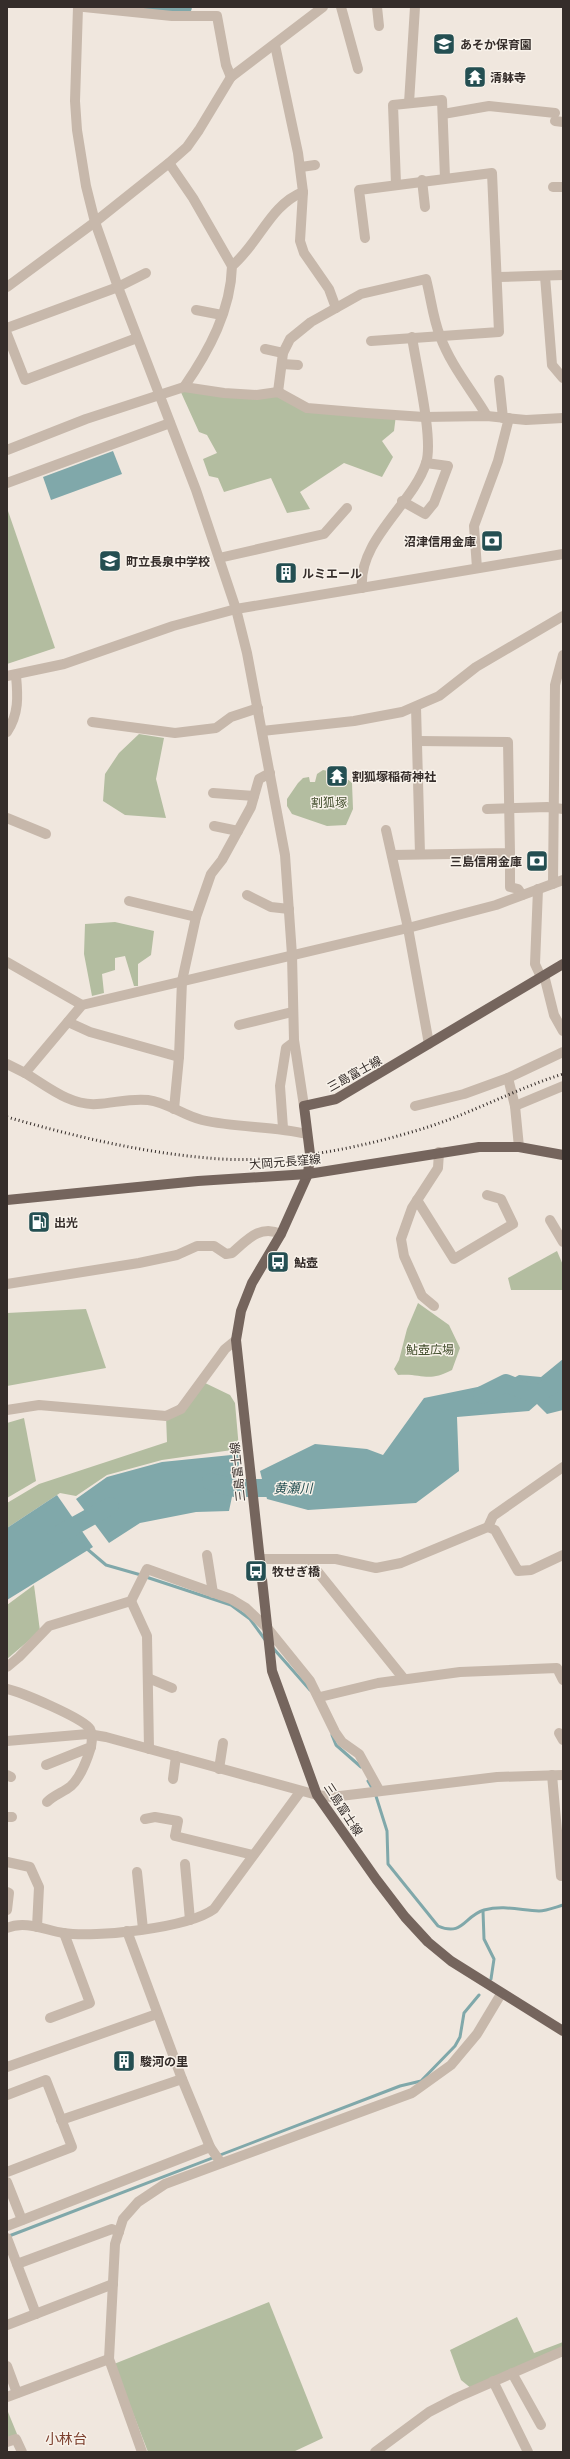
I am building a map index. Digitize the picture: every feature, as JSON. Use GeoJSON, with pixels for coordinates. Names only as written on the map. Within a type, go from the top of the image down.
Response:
{"type":"FeatureCollection","features":[{"type":"Feature","properties":{"kind":"main road","name":"三島富士線"},"geometry":{"type":"LineString","coordinates":[[563,964],[336,1099],[304,1106],[310,1154],[308,1174],[280,1234],[252,1283],[240,1311],[236,1340],[268,1634],[277,1689],[318,1795],[405,1917],[428,1942],[451,1961],[501,1994],[563,2031]]}},
{"type":"Feature","properties":{"kind":"main road","name":"大岡元長窪線"},"geometry":{"type":"LineString","coordinates":[[7,1200],[198,1181],[308,1174],[439,1152],[479,1147],[519,1148],[563,1155]]}},
{"type":"Feature","properties":{"kind":"street"},"geometry":{"type":"LineString","coordinates":[[78,7],[75,56],[76,130],[86,186],[96,222],[118,287],[170,423],[236,609],[258,708],[285,855],[292,955],[292,1012],[294,1042],[304,1106]]}},
{"type":"Feature","properties":{"kind":"street"},"geometry":{"type":"LineString","coordinates":[[84,7],[217,16],[226,65],[231,78]]}},
{"type":"Feature","properties":{"kind":"street"},"geometry":{"type":"LineString","coordinates":[[7,287],[96,222],[169,163],[187,147],[231,78],[245,65],[275,45],[304,20],[323,7]]}},
{"type":"Feature","properties":{"kind":"street"},"geometry":{"type":"LineString","coordinates":[[341,7],[358,69]]}},
{"type":"Feature","properties":{"kind":"street"},"geometry":{"type":"LineString","coordinates":[[376,7],[379,26]]}},
{"type":"Feature","properties":{"kind":"street"},"geometry":{"type":"LineString","coordinates":[[409,104],[415,7]]}},
{"type":"Feature","properties":{"kind":"street"},"geometry":{"type":"LineString","coordinates":[[275,45],[301,167],[303,192],[300,241],[304,253],[328,289],[336,308]]}},
{"type":"Feature","properties":{"kind":"street"},"geometry":{"type":"LineString","coordinates":[[396,184],[393,105],[442,100],[445,178]]}},
{"type":"Feature","properties":{"kind":"street"},"geometry":{"type":"LineString","coordinates":[[443,114],[489,106],[558,119]]}},
{"type":"Feature","properties":{"kind":"street"},"geometry":{"type":"LineString","coordinates":[[169,163],[193,198],[232,266],[232,285],[213,340],[184,387]]}},
{"type":"Feature","properties":{"kind":"street"},"geometry":{"type":"LineString","coordinates":[[301,167],[315,165]]}},
{"type":"Feature","properties":{"kind":"street"},"geometry":{"type":"LineString","coordinates":[[365,238],[359,190],[422,180],[492,173],[498,278],[499,332],[439,335],[371,341]]}},
{"type":"Feature","properties":{"kind":"street"},"geometry":{"type":"LineString","coordinates":[[422,180],[425,207]]}},
{"type":"Feature","properties":{"kind":"street"},"geometry":{"type":"LineString","coordinates":[[232,266],[247,254],[285,201],[303,192]]}},
{"type":"Feature","properties":{"kind":"street"},"geometry":{"type":"LineString","coordinates":[[7,328],[118,287],[146,273]]}},
{"type":"Feature","properties":{"kind":"street"},"geometry":{"type":"LineString","coordinates":[[498,278],[563,275]]}},
{"type":"Feature","properties":{"kind":"street"},"geometry":{"type":"LineString","coordinates":[[545,276],[552,365],[563,378]]}},
{"type":"Feature","properties":{"kind":"street"},"geometry":{"type":"LineString","coordinates":[[278,392],[284,353],[290,339],[311,322],[361,294],[426,279],[439,335],[459,376],[474,393],[487,416]]}},
{"type":"Feature","properties":{"kind":"street"},"geometry":{"type":"LineString","coordinates":[[196,310],[222,315]]}},
{"type":"Feature","properties":{"kind":"street"},"geometry":{"type":"LineString","coordinates":[[7,334],[25,380],[137,338]]}},
{"type":"Feature","properties":{"kind":"street"},"geometry":{"type":"LineString","coordinates":[[362,588],[364,565],[385,524],[420,476],[426,463],[428,444],[412,337]]}},
{"type":"Feature","properties":{"kind":"street"},"geometry":{"type":"LineString","coordinates":[[265,349],[284,353]]}},
{"type":"Feature","properties":{"kind":"street"},"geometry":{"type":"LineString","coordinates":[[282,364],[298,365]]}},
{"type":"Feature","properties":{"kind":"street"},"geometry":{"type":"LineString","coordinates":[[477,568],[474,526],[498,461],[506,418],[499,380]]}},
{"type":"Feature","properties":{"kind":"street"},"geometry":{"type":"LineString","coordinates":[[7,450],[86,419],[158,394],[184,387],[224,393],[257,395],[278,392],[307,408],[424,417],[487,416],[506,418],[563,418]]}},
{"type":"Feature","properties":{"kind":"street"},"geometry":{"type":"LineString","coordinates":[[7,484],[170,423]]}},
{"type":"Feature","properties":{"kind":"street"},"geometry":{"type":"LineString","coordinates":[[402,501],[425,514],[434,503],[448,466],[426,463]]}},
{"type":"Feature","properties":{"kind":"street"},"geometry":{"type":"LineString","coordinates":[[219,558],[324,534],[347,508]]}},
{"type":"Feature","properties":{"kind":"street"},"geometry":{"type":"LineString","coordinates":[[7,732],[13,723],[18,703],[12,676],[64,664],[173,626],[236,609],[563,554]]}},
{"type":"Feature","properties":{"kind":"street"},"geometry":{"type":"LineString","coordinates":[[262,731],[354,721],[402,712],[439,696],[476,667],[563,616]]}},
{"type":"Feature","properties":{"kind":"street"},"geometry":{"type":"LineString","coordinates":[[26,1073],[82,1005],[408,928],[496,905],[538,889],[559,884],[555,685],[563,654]]}},
{"type":"Feature","properties":{"kind":"street"},"geometry":{"type":"LineString","coordinates":[[416,706],[419,741],[420,854]]}},
{"type":"Feature","properties":{"kind":"street"},"geometry":{"type":"LineString","coordinates":[[92,722],[175,733],[216,728],[231,716],[258,708]]}},
{"type":"Feature","properties":{"kind":"street"},"geometry":{"type":"LineString","coordinates":[[419,741],[508,742],[510,887],[518,889],[522,895]]}},
{"type":"Feature","properties":{"kind":"street"},"geometry":{"type":"LineString","coordinates":[[174,1109],[179,1057],[182,981],[196,917],[210,874],[222,860],[251,807],[259,779],[270,773]]}},
{"type":"Feature","properties":{"kind":"street"},"geometry":{"type":"LineString","coordinates":[[213,793],[254,796]]}},
{"type":"Feature","properties":{"kind":"street"},"geometry":{"type":"LineString","coordinates":[[488,809],[558,809]]}},
{"type":"Feature","properties":{"kind":"street"},"geometry":{"type":"LineString","coordinates":[[7,818],[46,834]]}},
{"type":"Feature","properties":{"kind":"street"},"geometry":{"type":"LineString","coordinates":[[214,826],[238,831]]}},
{"type":"Feature","properties":{"kind":"street"},"geometry":{"type":"LineString","coordinates":[[386,830],[408,928],[429,1044]]}},
{"type":"Feature","properties":{"kind":"street"},"geometry":{"type":"LineString","coordinates":[[392,855],[510,853]]}},
{"type":"Feature","properties":{"kind":"street"},"geometry":{"type":"LineString","coordinates":[[538,889],[535,964],[542,976],[554,1015],[563,1031]]}},
{"type":"Feature","properties":{"kind":"street"},"geometry":{"type":"LineString","coordinates":[[247,895],[271,907],[289,909]]}},
{"type":"Feature","properties":{"kind":"street"},"geometry":{"type":"LineString","coordinates":[[129,901],[196,917]]}},
{"type":"Feature","properties":{"kind":"street"},"geometry":{"type":"LineString","coordinates":[[7,962],[82,1005]]}},
{"type":"Feature","properties":{"kind":"street"},"geometry":{"type":"LineString","coordinates":[[239,1026],[292,1012]]}},
{"type":"Feature","properties":{"kind":"street"},"geometry":{"type":"LineString","coordinates":[[68,1022],[90,1032],[179,1057]]}},
{"type":"Feature","properties":{"kind":"street"},"geometry":{"type":"LineString","coordinates":[[283,1128],[280,1086],[286,1048],[294,1042]]}},
{"type":"Feature","properties":{"kind":"street"},"geometry":{"type":"LineString","coordinates":[[415,1106],[464,1094],[508,1078],[563,1052]]}},
{"type":"Feature","properties":{"kind":"street"},"geometry":{"type":"LineString","coordinates":[[8,1068],[26,1073],[61,1095],[80,1103],[96,1104],[132,1099],[149,1100],[200,1120],[242,1127],[283,1128],[307,1134]]}},
{"type":"Feature","properties":{"kind":"street"},"geometry":{"type":"LineString","coordinates":[[508,1078],[514,1106],[519,1148]]}},
{"type":"Feature","properties":{"kind":"street"},"geometry":{"type":"LineString","coordinates":[[514,1106],[563,1086]]}},
{"type":"Feature","properties":{"kind":"street"},"geometry":{"type":"LineString","coordinates":[[434,1306],[422,1296],[401,1244],[412,1208],[438,1168],[439,1152]]}},
{"type":"Feature","properties":{"kind":"street"},"geometry":{"type":"LineString","coordinates":[[416,1200],[454,1259],[513,1224],[501,1199],[487,1195]]}},
{"type":"Feature","properties":{"kind":"street"},"geometry":{"type":"LineString","coordinates":[[550,1220],[563,1242]]}},
{"type":"Feature","properties":{"kind":"street"},"geometry":{"type":"LineString","coordinates":[[7,1284],[139,1263],[177,1255],[196,1246],[214,1246],[226,1254],[232,1253],[260,1231],[271,1229],[280,1234]]}},
{"type":"Feature","properties":{"kind":"street"},"geometry":{"type":"LineString","coordinates":[[7,1410],[39,1405],[166,1416],[174,1414],[181,1409],[225,1349],[236,1340]]}},
{"type":"Feature","properties":{"kind":"street"},"geometry":{"type":"LineString","coordinates":[[260,1559],[309,1561],[336,1559],[376,1568],[401,1564],[488,1526],[493,1516],[563,1467]]}},
{"type":"Feature","properties":{"kind":"street"},"geometry":{"type":"LineString","coordinates":[[488,1526],[494,1530],[518,1571],[531,1570],[563,1555]]}},
{"type":"Feature","properties":{"kind":"street"},"geometry":{"type":"LineString","coordinates":[[207,1555],[213,1593]]}},
{"type":"Feature","properties":{"kind":"street"},"geometry":{"type":"LineString","coordinates":[[309,1561],[404,1679]]}},
{"type":"Feature","properties":{"kind":"street"},"geometry":{"type":"LineString","coordinates":[[7,1666],[19,1657],[49,1626],[131,1601],[147,1569],[231,1599],[246,1608],[310,1681],[320,1697],[335,1732],[342,1742],[358,1754],[379,1790]]}},
{"type":"Feature","properties":{"kind":"street"},"geometry":{"type":"LineString","coordinates":[[131,1601],[146,1636],[149,1749]]}},
{"type":"Feature","properties":{"kind":"street"},"geometry":{"type":"LineString","coordinates":[[320,1697],[404,1679],[460,1672],[557,1668],[563,1680]]}},
{"type":"Feature","properties":{"kind":"street"},"geometry":{"type":"LineString","coordinates":[[148,1678],[172,1688]]}},
{"type":"Feature","properties":{"kind":"street"},"geometry":{"type":"LineString","coordinates":[[7,1689],[66,1713],[89,1727],[92,1735],[91,1747],[79,1776],[70,1787],[55,1794],[47,1802]]}},
{"type":"Feature","properties":{"kind":"street"},"geometry":{"type":"LineString","coordinates":[[7,1741],[92,1735],[176,1756],[300,1792],[332,1797],[379,1790],[497,1777],[563,1775]]}},
{"type":"Feature","properties":{"kind":"street"},"geometry":{"type":"LineString","coordinates":[[219,1769],[223,1743]]}},
{"type":"Feature","properties":{"kind":"street"},"geometry":{"type":"LineString","coordinates":[[46,1765],[91,1747]]}},
{"type":"Feature","properties":{"kind":"street"},"geometry":{"type":"LineString","coordinates":[[173,1780],[176,1756]]}},
{"type":"Feature","properties":{"kind":"street"},"geometry":{"type":"LineString","coordinates":[[552,1775],[561,1876]]}},
{"type":"Feature","properties":{"kind":"street"},"geometry":{"type":"LineString","coordinates":[[8,1924],[37,1927],[64,1933],[99,1935],[143,1929],[202,1917],[214,1909],[300,1792]]}},
{"type":"Feature","properties":{"kind":"street"},"geometry":{"type":"LineString","coordinates":[[145,1819],[155,1817],[178,1821],[175,1836],[253,1855]]}},
{"type":"Feature","properties":{"kind":"street"},"geometry":{"type":"LineString","coordinates":[[7,1862],[30,1867],[40,1887],[37,1927]]}},
{"type":"Feature","properties":{"kind":"street"},"geometry":{"type":"LineString","coordinates":[[185,1864],[190,1920]]}},
{"type":"Feature","properties":{"kind":"street"},"geometry":{"type":"LineString","coordinates":[[137,1872],[143,1929]]}},
{"type":"Feature","properties":{"kind":"street"},"geometry":{"type":"LineString","coordinates":[[7,1892],[7,1910]]}},
{"type":"Feature","properties":{"kind":"street"},"geometry":{"type":"LineString","coordinates":[[127,1931],[182,2079],[210,2147],[221,2163]]}},
{"type":"Feature","properties":{"kind":"street"},"geometry":{"type":"LineString","coordinates":[[50,2018],[90,2003],[64,1933]]}},
{"type":"Feature","properties":{"kind":"street"},"geometry":{"type":"LineString","coordinates":[[140,2451],[109,2359],[115,2244],[123,2219],[138,2202],[165,2184],[412,2093],[451,2065],[477,2034],[501,1994]]}},
{"type":"Feature","properties":{"kind":"street"},"geometry":{"type":"LineString","coordinates":[[7,2067],[157,2014]]}},
{"type":"Feature","properties":{"kind":"street"},"geometry":{"type":"LineString","coordinates":[[61,2120],[182,2079]]}},
{"type":"Feature","properties":{"kind":"street"},"geometry":{"type":"LineString","coordinates":[[7,2095],[46,2080],[72,2147],[7,2172]]}},
{"type":"Feature","properties":{"kind":"street"},"geometry":{"type":"LineString","coordinates":[[7,2226],[210,2147]]}},
{"type":"Feature","properties":{"kind":"street"},"geometry":{"type":"LineString","coordinates":[[7,2182],[22,2220]]}},
{"type":"Feature","properties":{"kind":"street"},"geometry":{"type":"LineString","coordinates":[[17,2264],[112,2229],[119,2232]]}},
{"type":"Feature","properties":{"kind":"street"},"geometry":{"type":"LineString","coordinates":[[7,2238],[36,2314]]}},
{"type":"Feature","properties":{"kind":"street"},"geometry":{"type":"LineString","coordinates":[[7,2325],[113,2284]]}},
{"type":"Feature","properties":{"kind":"street"},"geometry":{"type":"LineString","coordinates":[[376,2452],[429,2412],[493,2381],[563,2350]]}},
{"type":"Feature","properties":{"kind":"street"},"geometry":{"type":"LineString","coordinates":[[7,2397],[109,2359]]}},
{"type":"Feature","properties":{"kind":"street"},"geometry":{"type":"LineString","coordinates":[[7,2366],[17,2393]]}},
{"type":"Feature","properties":{"kind":"street"},"geometry":{"type":"LineString","coordinates":[[512,2373],[541,2425]]}},
{"type":"Feature","properties":{"kind":"street"},"geometry":{"type":"LineString","coordinates":[[493,2381],[528,2452]]}},
{"type":"Feature","properties":{"kind":"street"},"geometry":{"type":"LineString","coordinates":[[7,2442],[16,2439],[22,2452]]}},
{"type":"Feature","properties":{"kind":"green space"},"geometry":{"type":"Polygon","coordinates":[[[179,388],[277,395],[308,410],[396,415],[394,431],[382,441],[393,457],[382,477],[344,463],[300,492],[310,509],[287,513],[271,478],[224,492],[218,478],[209,476],[203,459],[217,453],[207,435],[199,432],[179,388]]]}},
{"type":"Feature","properties":{"kind":"green space"},"geometry":{"type":"Polygon","coordinates":[[[7,508],[55,648],[7,664],[7,508]]]}},
{"type":"Feature","properties":{"kind":"green space"},"geometry":{"type":"Polygon","coordinates":[[[139,734],[164,738],[156,779],[166,818],[125,815],[103,801],[105,774],[119,753],[139,734]]]}},
{"type":"Feature","properties":{"kind":"green space","name":"割狐塚"},"geometry":{"type":"Polygon","coordinates":[[[338,767],[343,768],[345,777],[352,783],[353,809],[346,825],[327,826],[292,814],[287,806],[287,799],[298,783],[303,778],[309,777],[310,782],[315,782],[317,774],[323,770],[328,771],[338,767]]]}},
{"type":"Feature","properties":{"kind":"green space"},"geometry":{"type":"Polygon","coordinates":[[[115,922],[154,931],[151,955],[138,964],[138,986],[134,986],[125,956],[115,958],[115,970],[102,974],[104,993],[92,996],[84,954],[85,924],[115,922]]]}},
{"type":"Feature","properties":{"kind":"green space"},"geometry":{"type":"Polygon","coordinates":[[[557,1251],[563,1265],[563,1290],[511,1290],[508,1278],[557,1251]]]}},
{"type":"Feature","properties":{"kind":"green space","name":"鮎壺広場"},"geometry":{"type":"Polygon","coordinates":[[[418,1303],[449,1325],[460,1348],[452,1370],[444,1374],[431,1377],[398,1375],[394,1369],[399,1360],[407,1329],[418,1303]]]}},
{"type":"Feature","properties":{"kind":"green space"},"geometry":{"type":"Polygon","coordinates":[[[86,1309],[106,1368],[7,1386],[7,1313],[86,1309]]]}},
{"type":"Feature","properties":{"kind":"green space"},"geometry":{"type":"Polygon","coordinates":[[[203,1382],[230,1395],[235,1403],[239,1449],[162,1460],[107,1475],[76,1496],[60,1493],[7,1528],[7,1503],[39,1484],[167,1442],[166,1416],[203,1382]]]}},
{"type":"Feature","properties":{"kind":"green space"},"geometry":{"type":"Polygon","coordinates":[[[24,1418],[36,1481],[7,1498],[7,1423],[24,1418]]]}},
{"type":"Feature","properties":{"kind":"green space"},"geometry":{"type":"Polygon","coordinates":[[[34,1585],[40,1631],[7,1659],[7,1605],[34,1585]]]}},
{"type":"Feature","properties":{"kind":"green space"},"geometry":{"type":"Polygon","coordinates":[[[269,2302],[323,2438],[293,2452],[148,2452],[114,2364],[269,2302]]]}},
{"type":"Feature","properties":{"kind":"green space"},"geometry":{"type":"Polygon","coordinates":[[[517,2317],[534,2353],[563,2342],[563,2357],[554,2357],[472,2389],[461,2380],[450,2350],[517,2317]]]}},
{"type":"Feature","properties":{"kind":"green space"},"geometry":{"type":"Polygon","coordinates":[[[8,2412],[17,2434],[7,2439],[7,2413],[8,2412]]]}},
{"type":"Feature","properties":{"kind":"water"},"geometry":{"type":"Polygon","coordinates":[[[113,451],[122,474],[51,500],[43,477],[113,451]]]}},
{"type":"Feature","properties":{"kind":"water"},"geometry":{"type":"Polygon","coordinates":[[[563,1359],[563,1410],[547,1414],[537,1404],[529,1411],[457,1417],[459,1471],[416,1503],[308,1510],[267,1499],[260,1471],[315,1444],[367,1449],[383,1455],[424,1398],[497,1383],[518,1389],[534,1401],[512,1379],[519,1375],[541,1377],[563,1359]]]}},
{"type":"Feature","properties":{"kind":"water"},"geometry":{"type":"Polygon","coordinates":[[[241,1454],[229,1511],[196,1512],[140,1523],[109,1543],[76,1499],[107,1477],[162,1462],[241,1454]]]}},
{"type":"Feature","properties":{"kind":"water"},"geometry":{"type":"Polygon","coordinates":[[[57,1495],[93,1547],[7,1600],[7,1528],[57,1495]]]}},
{"type":"Feature","properties":{"kind":"waterway"},"geometry":{"type":"LineString","coordinates":[[137,7],[183,7]]}},
{"type":"Feature","properties":{"kind":"waterway","name":"黄瀬川"},"geometry":{"type":"LineString","coordinates":[[482,1395],[506,1383],[536,1395],[563,1378]]}},
{"type":"Feature","properties":{"kind":"waterway","name":"黄瀬川"},"geometry":{"type":"LineString","coordinates":[[211,1482],[235,1488],[289,1488]]}},
{"type":"Feature","properties":{"kind":"waterway","name":"黄瀬川"},"geometry":{"type":"LineString","coordinates":[[56,1536],[110,1506]]}},
{"type":"Feature","properties":{"kind":"waterway"},"geometry":{"type":"LineString","coordinates":[[86,1548],[106,1565],[141,1575]]}},
{"type":"Feature","properties":{"kind":"waterway"},"geometry":{"type":"LineString","coordinates":[[146,1577],[231,1605],[250,1619],[266,1641]]}},
{"type":"Feature","properties":{"kind":"waterway"},"geometry":{"type":"LineString","coordinates":[[273,1648],[310,1690]]}},
{"type":"Feature","properties":{"kind":"waterway"},"geometry":{"type":"LineString","coordinates":[[332,1735],[336,1745],[361,1767]]}},
{"type":"Feature","properties":{"kind":"waterway"},"geometry":{"type":"LineString","coordinates":[[368,1781],[375,1793],[387,1831],[388,1864],[438,1926],[446,1929],[453,1929],[484,1910],[505,1908],[539,1911],[548,1910],[563,1905]]}},
{"type":"Feature","properties":{"kind":"waterway"},"geometry":{"type":"LineString","coordinates":[[483,1911],[484,1939],[494,1959],[491,1979]]}},
{"type":"Feature","properties":{"kind":"waterway"},"geometry":{"type":"LineString","coordinates":[[9,2236],[400,2086],[421,2081],[455,2046],[460,2037],[464,2013],[479,1995]]}},
{"type":"Feature","properties":{"kind":"railway"},"geometry":{"type":"LineString","coordinates":[[7,1117],[81,1137],[157,1152],[235,1160],[292,1157],[349,1148],[405,1134],[464,1114],[530,1086],[563,1074]]}},
{"type":"Feature","properties":{"kind":"place","name":"あそか保育園"},"geometry":{"type":"Point","coordinates":[444,44]}},
{"type":"Feature","properties":{"kind":"place","name":"清躰寺"},"geometry":{"type":"Point","coordinates":[475,77]}},
{"type":"Feature","properties":{"kind":"place","name":"沼津信用金庫"},"geometry":{"type":"Point","coordinates":[492,541]}},
{"type":"Feature","properties":{"kind":"place","name":"町立長泉中学校"},"geometry":{"type":"Point","coordinates":[110,561]}},
{"type":"Feature","properties":{"kind":"place","name":"ルミエール"},"geometry":{"type":"Point","coordinates":[286,573]}},
{"type":"Feature","properties":{"kind":"place","name":"割狐塚稲荷神社"},"geometry":{"type":"Point","coordinates":[337,776]}},
{"type":"Feature","properties":{"kind":"place","name":"三島信用金庫"},"geometry":{"type":"Point","coordinates":[537,861]}},
{"type":"Feature","properties":{"kind":"place","name":"出光"},"geometry":{"type":"Point","coordinates":[39,1222]}},
{"type":"Feature","properties":{"kind":"place","name":"鮎壺"},"geometry":{"type":"Point","coordinates":[278,1262]}},
{"type":"Feature","properties":{"kind":"place","name":"牧せぎ橋"},"geometry":{"type":"Point","coordinates":[256,1571]}},
{"type":"Feature","properties":{"kind":"place","name":"駿河の里"},"geometry":{"type":"Point","coordinates":[124,2061]}},
{"type":"Feature","properties":{"kind":"district","name":"小林台"},"geometry":{"type":"Point","coordinates":[66,2438]}}]}
